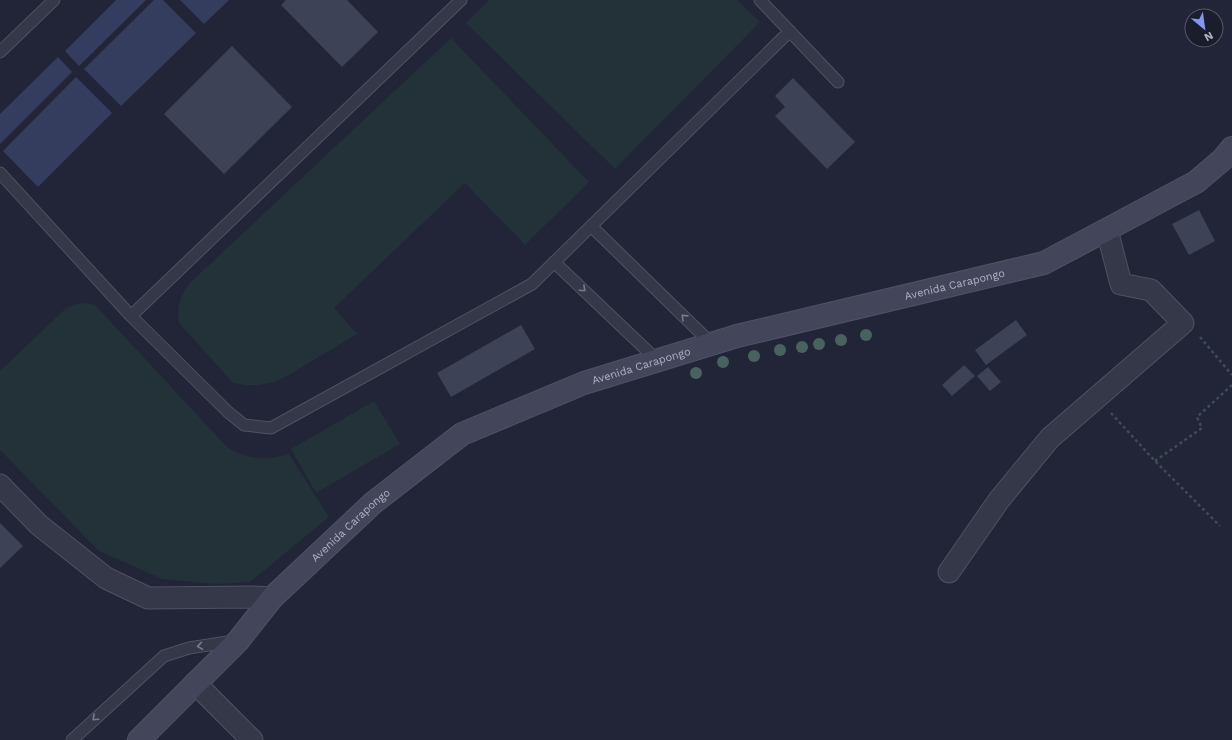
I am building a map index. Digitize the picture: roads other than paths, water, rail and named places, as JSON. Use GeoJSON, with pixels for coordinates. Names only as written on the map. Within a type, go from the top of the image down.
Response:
{"type":"FeatureCollection","features":[{"type":"Feature","properties":{"kind":"street","name":"Avenida Carapongo"},"geometry":{"type":"LineString","coordinates":[[139,740],[238,641],[272,598],[373,503],[462,434],[584,383],[745,334],[1044,263],[1196,182],[1222,160],[1232,148]]}},
{"type":"Feature","properties":{"kind":"street"},"geometry":{"type":"LineString","coordinates":[[949,572],[999,500],[1050,438],[1183,323],[1151,290],[1121,284],[1107,230]]}},
{"type":"Feature","properties":{"kind":"street"},"geometry":{"type":"LineString","coordinates":[[0,485],[39,525],[106,578],[148,598],[272,598]]}},
{"type":"Feature","properties":{"kind":"street"},"geometry":{"type":"LineString","coordinates":[[195,683],[252,740]]}},
{"type":"Feature","properties":{"kind":"lane"},"geometry":{"type":"LineString","coordinates":[[0,52],[54,0]]}},
{"type":"Feature","properties":{"kind":"lane"},"geometry":{"type":"LineString","coordinates":[[131,316],[462,0]]}},
{"type":"Feature","properties":{"kind":"lane"},"geometry":{"type":"LineString","coordinates":[[760,0],[838,82]]}},
{"type":"Feature","properties":{"kind":"lane"},"geometry":{"type":"LineString","coordinates":[[0,173],[131,316],[228,412],[244,425],[271,428],[532,284],[790,31]]}},
{"type":"Feature","properties":{"kind":"lane"},"geometry":{"type":"LineString","coordinates":[[591,226],[712,344]]}},
{"type":"Feature","properties":{"kind":"lane"},"geometry":{"type":"LineString","coordinates":[[554,262],[658,361]]}},
{"type":"Feature","properties":{"kind":"lane"},"geometry":{"type":"LineString","coordinates":[[72,740],[164,656],[189,648],[238,641]]}},
{"type":"Feature","properties":{"kind":"water"},"geometry":{"type":"Polygon","coordinates":[[[116,0],[146,0],[79,66],[65,51],[116,0]]]}},
{"type":"Feature","properties":{"kind":"water"},"geometry":{"type":"Polygon","coordinates":[[[154,0],[163,0],[196,33],[121,106],[84,69],[154,0]]]}},
{"type":"Feature","properties":{"kind":"water"},"geometry":{"type":"Polygon","coordinates":[[[180,0],[229,0],[204,24],[180,0]]]}},
{"type":"Feature","properties":{"kind":"water"},"geometry":{"type":"Polygon","coordinates":[[[58,57],[72,72],[0,144],[0,114],[58,57]]]}},
{"type":"Feature","properties":{"kind":"water"},"geometry":{"type":"Polygon","coordinates":[[[76,77],[112,113],[38,187],[3,151],[76,77]]]}}]}
